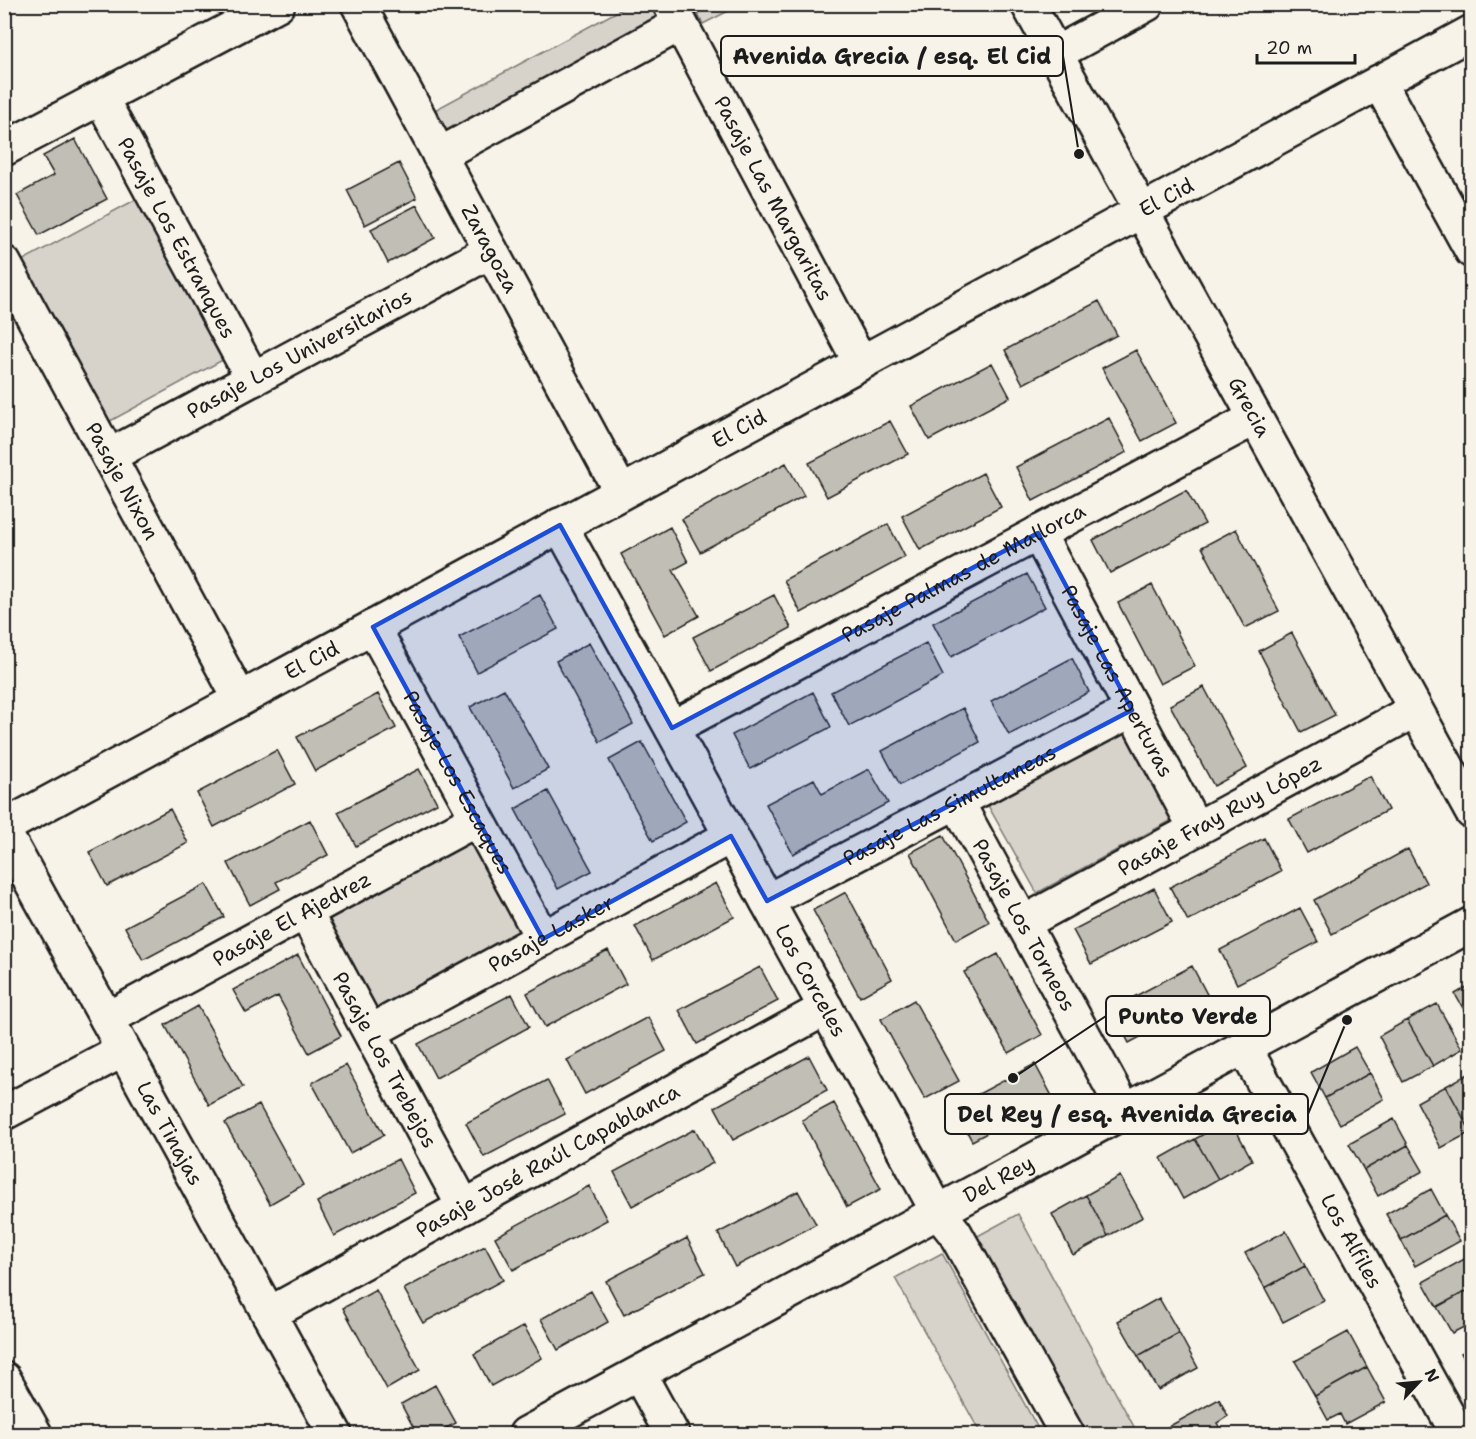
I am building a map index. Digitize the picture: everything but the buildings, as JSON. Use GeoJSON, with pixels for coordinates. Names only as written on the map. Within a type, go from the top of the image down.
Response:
{"type":"FeatureCollection","features":[{"type":"Feature","properties":{"kind":"street"},"geometry":{"type":"LineString","coordinates":[[4,149],[278,4]]}},
{"type":"Feature","properties":{"kind":"street","name":"Zaragoza"},"geometry":{"type":"LineString","coordinates":[[358,4],[621,492]]}},
{"type":"Feature","properties":{"kind":"street","name":"Grecia"},"geometry":{"type":"LineString","coordinates":[[1028,4],[1472,812]]}},
{"type":"Feature","properties":{"kind":"street"},"geometry":{"type":"LineString","coordinates":[[1055,54],[1147,4]]}},
{"type":"Feature","properties":{"kind":"street"},"geometry":{"type":"LineString","coordinates":[[439,155],[675,14]]}},
{"type":"Feature","properties":{"kind":"street","name":"Pasaje Las Margaritas"},"geometry":{"type":"LineString","coordinates":[[675,14],[860,362]]}},
{"type":"Feature","properties":{"kind":"street","name":"El Cid"},"geometry":{"type":"LineString","coordinates":[[4,827],[1472,32]]}},
{"type":"Feature","properties":{"kind":"street"},"geometry":{"type":"LineString","coordinates":[[1379,82],[1472,251]]}},
{"type":"Feature","properties":{"kind":"street","name":"Pasaje Los Estranques"},"geometry":{"type":"LineString","coordinates":[[101,98],[253,379]]}},
{"type":"Feature","properties":{"kind":"street","name":"Pasaje Los Universitarios"},"geometry":{"type":"LineString","coordinates":[[109,456],[491,251]]}},
{"type":"Feature","properties":{"kind":"street","name":"Pasaje Nixon"},"geometry":{"type":"LineString","coordinates":[[4,263],[240,699]]}},
{"type":"Feature","properties":{"kind":"street","name":"Pasaje Palmas de Mallorca"},"geometry":{"type":"LineString","coordinates":[[672,728],[1255,418]]}},
{"type":"Feature","properties":{"kind":"street","name":"Los Corceles"},"geometry":{"type":"LineString","coordinates":[[560,525],[938,1212],[955,1233],[1067,1434]]}},
{"type":"Feature","properties":{"kind":"street","name":"Pasaje Las Aperturas"},"geometry":{"type":"LineString","coordinates":[[1038,533],[1196,829]]}},
{"type":"Feature","properties":{"kind":"street","name":"Pasaje Los Escaques"},"geometry":{"type":"LineString","coordinates":[[373,627],[543,939]]}},
{"type":"Feature","properties":{"kind":"street","name":"Pasaje Las Simultaneas"},"geometry":{"type":"LineString","coordinates":[[767,901],[1132,710]]}},
{"type":"Feature","properties":{"kind":"street","name":"Pasaje Fray Ruy López"},"geometry":{"type":"LineString","coordinates":[[1023,923],[1415,710]]}},
{"type":"Feature","properties":{"kind":"street","name":"Pasaje Los Torneos"},"geometry":{"type":"LineString","coordinates":[[957,802],[1125,1111]]}},
{"type":"Feature","properties":{"kind":"street","name":"Pasaje El Ajedrez"},"geometry":{"type":"LineString","coordinates":[[106,1019],[477,819]]}},
{"type":"Feature","properties":{"kind":"street","name":"Las Tinajas"},"geometry":{"type":"LineString","coordinates":[[4,832],[335,1434]]}},
{"type":"Feature","properties":{"kind":"street","name":"Pasaje Lasker"},"geometry":{"type":"LineString","coordinates":[[370,1032],[731,836]]}},
{"type":"Feature","properties":{"kind":"street","name":"Pasaje Los Trebejos"},"geometry":{"type":"LineString","coordinates":[[305,912],[464,1207]]}},
{"type":"Feature","properties":{"kind":"street","name":"Del Rey"},"geometry":{"type":"LineString","coordinates":[[526,1434],[1472,924]]}},
{"type":"Feature","properties":{"kind":"street","name":"Pasaje José Raúl Capablanca"},"geometry":{"type":"LineString","coordinates":[[269,1314],[826,1008]]}},
{"type":"Feature","properties":{"kind":"street","name":"Los Alfiles"},"geometry":{"type":"LineString","coordinates":[[1244,1047],[1458,1434]]}},
{"type":"Feature","properties":{"kind":"street"},"geometry":{"type":"LineString","coordinates":[[4,1113],[123,1050]]}},
{"type":"Feature","properties":{"kind":"street"},"geometry":{"type":"LineString","coordinates":[[639,1374],[672,1434]]}},
{"type":"Feature","properties":{"kind":"street"},"geometry":{"type":"LineString","coordinates":[[4,1379],[35,1434]]}},
{"type":"Feature","properties":{"kind":"highlighted area"},"geometry":{"type":"Polygon","coordinates":[[[560,525],[672,728],[1038,533],[1132,710],[767,901],[731,836],[543,939],[373,627],[560,525]]]}},
{"type":"Feature","properties":{"kind":"shaded area"},"geometry":{"type":"Polygon","coordinates":[[[629,5],[658,5],[667,21],[446,140],[431,112],[629,5]]]}},
{"type":"Feature","properties":{"kind":"shaded area"},"geometry":{"type":"Polygon","coordinates":[[[692,5],[740,5],[703,24],[692,5]]]}},
{"type":"Feature","properties":{"kind":"shaded area"},"geometry":{"type":"Polygon","coordinates":[[[144,195],[230,356],[103,425],[16,264],[144,195]]]}},
{"type":"Feature","properties":{"kind":"shaded area"},"geometry":{"type":"Polygon","coordinates":[[[1123,726],[1174,819],[1037,893],[985,800],[1123,726]]]}},
{"type":"Feature","properties":{"kind":"shaded area"},"geometry":{"type":"Polygon","coordinates":[[[476,840],[526,933],[376,1014],[326,921],[476,840]]]}},
{"type":"Feature","properties":{"kind":"shaded area"},"geometry":{"type":"Polygon","coordinates":[[[1018,1214],[1138,1434],[1078,1434],[972,1239],[1018,1214]]]}},
{"type":"Feature","properties":{"kind":"shaded area"},"geometry":{"type":"Polygon","coordinates":[[[942,1253],[1041,1434],[981,1434],[895,1278],[942,1253]]]}},
{"type":"Feature","properties":{"kind":"place","name":"Avenida Grecia / esq. El Cid"},"geometry":{"type":"Point","coordinates":[1079,154]}},
{"type":"Feature","properties":{"kind":"place","name":"Del Rey / esq. Avenida Grecia"},"geometry":{"type":"Point","coordinates":[1347,1020]}},
{"type":"Feature","properties":{"kind":"place","name":"Punto Verde"},"geometry":{"type":"Point","coordinates":[1013,1078]}}]}
